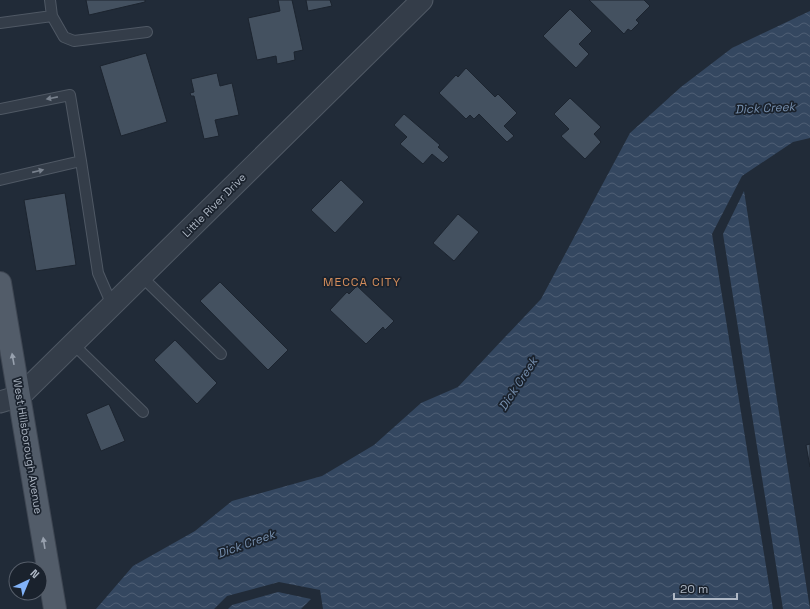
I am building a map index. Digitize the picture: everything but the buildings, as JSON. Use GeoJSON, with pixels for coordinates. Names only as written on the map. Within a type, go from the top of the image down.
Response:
{"type":"FeatureCollection","features":[{"type":"Feature","properties":{"kind":"main road","name":"West Hillsborough Avenue"},"geometry":{"type":"LineString","coordinates":[[0,283],[10,399],[55,609]]}},
{"type":"Feature","properties":{"kind":"street","name":"Little River Drive"},"geometry":{"type":"LineString","coordinates":[[10,399],[73,344],[422,0]]}},
{"type":"Feature","properties":{"kind":"lane"},"geometry":{"type":"LineString","coordinates":[[50,0],[52,16],[64,37],[74,41],[147,32]]}},
{"type":"Feature","properties":{"kind":"lane"},"geometry":{"type":"LineString","coordinates":[[0,23],[52,16]]}},
{"type":"Feature","properties":{"kind":"lane"},"geometry":{"type":"LineString","coordinates":[[0,109],[70,95],[82,161],[98,273],[112,305]]}},
{"type":"Feature","properties":{"kind":"lane"},"geometry":{"type":"LineString","coordinates":[[0,180],[82,161]]}},
{"type":"Feature","properties":{"kind":"lane"},"geometry":{"type":"LineString","coordinates":[[141,276],[221,354]]}},
{"type":"Feature","properties":{"kind":"lane"},"geometry":{"type":"LineString","coordinates":[[73,344],[143,412]]}},
{"type":"Feature","properties":{"kind":"water","name":"Dick Creek"},"geometry":{"type":"Polygon","coordinates":[[[810,11],[810,138],[793,142],[742,176],[712,234],[773,609],[323,609],[320,590],[279,582],[227,596],[214,609],[96,609],[133,566],[195,531],[232,501],[322,476],[374,445],[421,403],[458,387],[541,299],[630,133],[681,87],[732,48],[810,11]]]}},
{"type":"Feature","properties":{"kind":"water"},"geometry":{"type":"Polygon","coordinates":[[[744,191],[810,609],[783,609],[723,234],[744,191]]]}},
{"type":"Feature","properties":{"kind":"water"},"geometry":{"type":"Polygon","coordinates":[[[278,592],[311,599],[301,609],[228,609],[232,605],[278,592]]]}},
{"type":"Feature","properties":{"kind":"district","name":"MECCA CITY"},"geometry":{"type":"Point","coordinates":[362,282]}}]}
